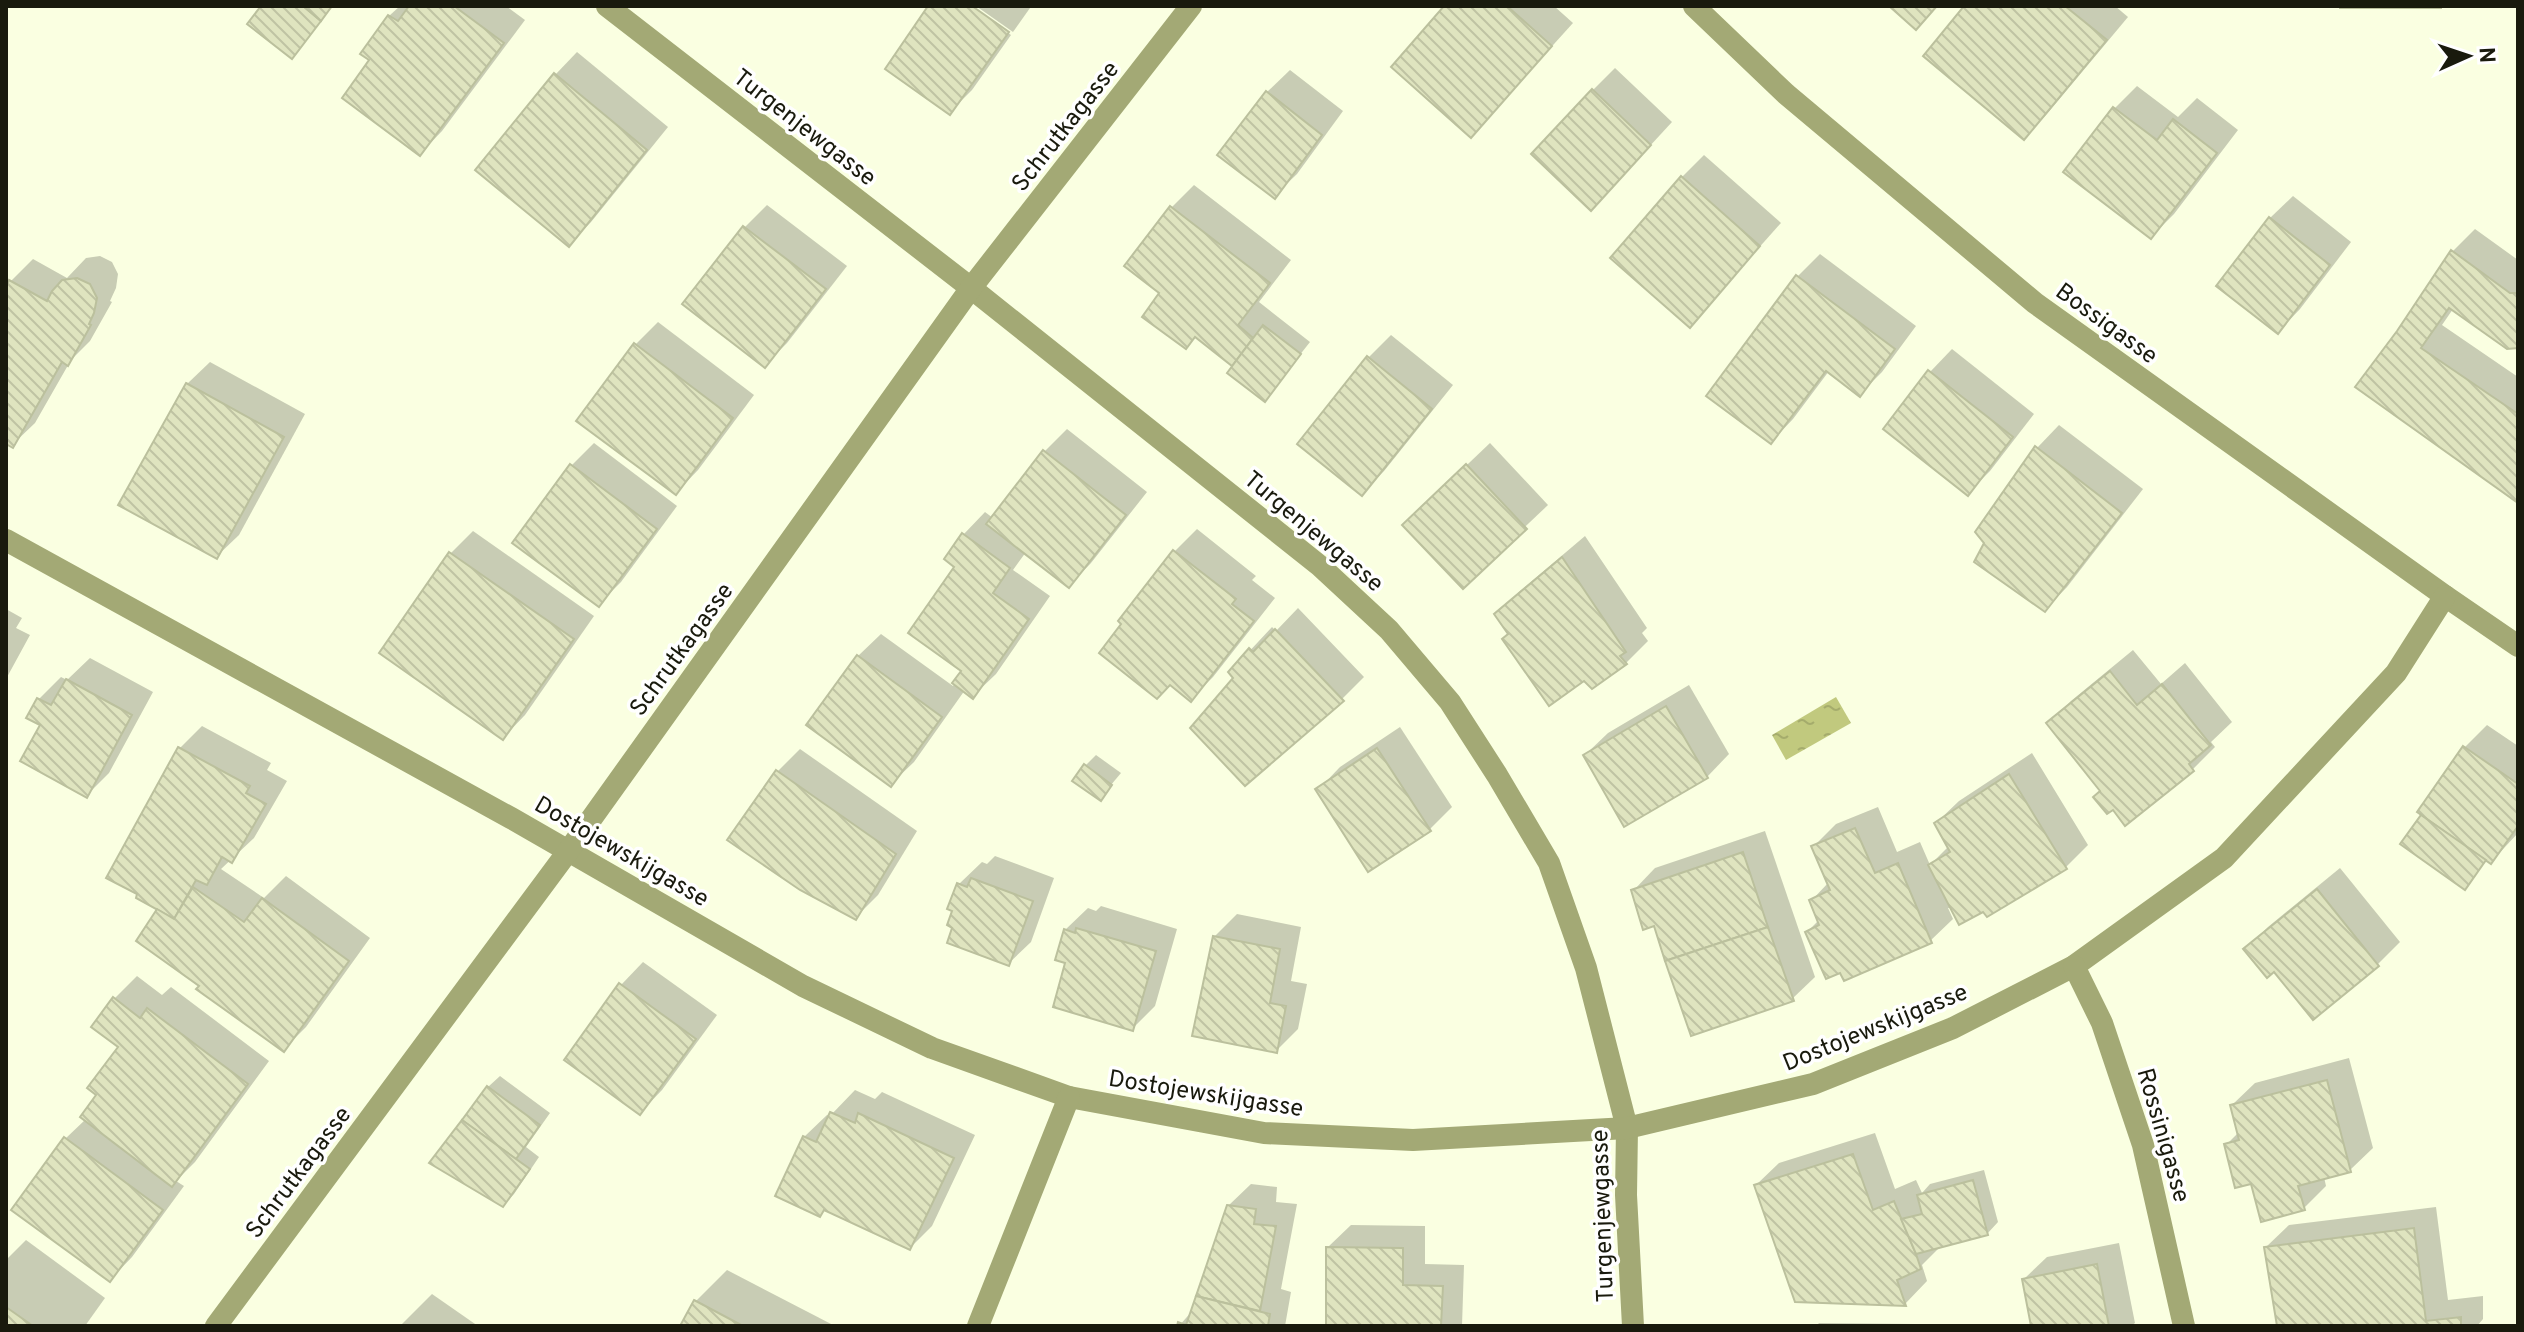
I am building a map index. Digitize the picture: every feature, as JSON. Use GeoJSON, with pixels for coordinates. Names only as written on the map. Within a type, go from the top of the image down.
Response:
{"type":"FeatureCollection","features":[{"type":"Feature","properties":{"kind":"street","name":"Turgenjewgasse"},"geometry":{"type":"LineString","coordinates":[[607,6],[971,288],[1320,566],[1389,630],[1450,702],[1549,863],[1586,968],[1627,1128],[1626,1195],[1633,1326]]}},
{"type":"Feature","properties":{"kind":"street","name":"Schrutkagasse"},"geometry":{"type":"LineString","coordinates":[[216,1326],[569,850],[971,288],[1191,6]]}},
{"type":"Feature","properties":{"kind":"street","name":"Bossigasse"},"geometry":{"type":"LineString","coordinates":[[1694,6],[1786,94],[2035,303],[2518,646]]}},
{"type":"Feature","properties":{"kind":"street","name":"Dostojewskijgasse"},"geometry":{"type":"LineString","coordinates":[[6,540],[569,850],[803,986],[932,1048],[1069,1097],[1264,1133],[1413,1140],[1627,1128],[1813,1084],[1953,1028],[2074,966],[2224,858],[2396,673],[2445,596]]}},
{"type":"Feature","properties":{"kind":"street","name":"Rossinigasse"},"geometry":{"type":"LineString","coordinates":[[2074,966],[2102,1023],[2143,1145],[2184,1326]]}},
{"type":"Feature","properties":{"kind":"street"},"geometry":{"type":"LineString","coordinates":[[978,1326],[1069,1097]]}},
{"type":"Feature","properties":{"kind":"water"},"geometry":{"type":"Polygon","coordinates":[[[1836,697],[1851,723],[1786,760],[1772,735],[1836,697]]]}},
{"type":"Feature","properties":{"kind":"building"},"geometry":{"type":"Polygon","coordinates":[[[261,6],[303,6],[321,21],[292,59],[247,24],[261,6]]]}},
{"type":"Feature","properties":{"kind":"building"},"geometry":{"type":"Polygon","coordinates":[[[303,6],[332,6],[321,21],[303,6]]]}},
{"type":"Feature","properties":{"kind":"building"},"geometry":{"type":"Polygon","coordinates":[[[409,6],[454,6],[504,43],[420,156],[342,98],[369,60],[360,54],[388,15],[398,21],[409,6]]]}},
{"type":"Feature","properties":{"kind":"building"},"geometry":{"type":"Polygon","coordinates":[[[928,6],[972,6],[1009,32],[950,115],[885,69],[928,6]]]}},
{"type":"Feature","properties":{"kind":"building"},"geometry":{"type":"Polygon","coordinates":[[[1444,6],[1507,6],[1552,46],[1471,138],[1391,67],[1444,6]]]}},
{"type":"Feature","properties":{"kind":"building"},"geometry":{"type":"Polygon","coordinates":[[[1889,6],[1937,6],[1916,30],[1889,6]]]}},
{"type":"Feature","properties":{"kind":"building"},"geometry":{"type":"Polygon","coordinates":[[[1964,6],[2065,6],[2107,40],[2024,140],[1923,56],[1964,6]]]}},
{"type":"Feature","properties":{"kind":"building"},"geometry":{"type":"Polygon","coordinates":[[[2441,6],[2441,8],[2340,8],[2441,6]]]}},
{"type":"Feature","properties":{"kind":"building"},"geometry":{"type":"Polygon","coordinates":[[[554,73],[647,150],[569,247],[475,170],[554,73]]]}},
{"type":"Feature","properties":{"kind":"building"},"geometry":{"type":"Polygon","coordinates":[[[1592,89],[1651,145],[1591,211],[1531,154],[1592,89]]]}},
{"type":"Feature","properties":{"kind":"building"},"geometry":{"type":"Polygon","coordinates":[[[1266,91],[1322,135],[1275,199],[1217,155],[1266,91]]]}},
{"type":"Feature","properties":{"kind":"building"},"geometry":{"type":"Polygon","coordinates":[[[2113,107],[2157,140],[2173,119],[2217,153],[2151,239],[2063,172],[2113,107]]]}},
{"type":"Feature","properties":{"kind":"building"},"geometry":{"type":"Polygon","coordinates":[[[1681,176],[1760,246],[1690,328],[1610,258],[1681,176]]]}},
{"type":"Feature","properties":{"kind":"building"},"geometry":{"type":"Polygon","coordinates":[[[1170,206],[1270,283],[1238,325],[1253,338],[1232,366],[1195,337],[1186,349],[1142,317],[1159,293],[1124,266],[1170,206]]]}},
{"type":"Feature","properties":{"kind":"building"},"geometry":{"type":"Polygon","coordinates":[[[2269,217],[2330,265],[2278,334],[2216,286],[2269,217]]]}},
{"type":"Feature","properties":{"kind":"building"},"geometry":{"type":"Polygon","coordinates":[[[743,226],[826,289],[765,368],[682,304],[743,226]]]}},
{"type":"Feature","properties":{"kind":"building"},"geometry":{"type":"Polygon","coordinates":[[[2451,250],[2510,293],[2518,293],[2518,348],[2507,349],[2449,308],[2421,348],[2518,414],[2518,503],[2355,387],[2451,250]]]}},
{"type":"Feature","properties":{"kind":"building"},"geometry":{"type":"Polygon","coordinates":[[[1796,275],[1895,349],[1860,397],[1826,371],[1771,444],[1706,396],[1796,275]]]}},
{"type":"Feature","properties":{"kind":"building"},"geometry":{"type":"Polygon","coordinates":[[[77,278],[90,284],[97,298],[91,325],[68,366],[62,362],[13,448],[6,444],[6,286],[9,280],[47,301],[62,280],[77,278]]]}},
{"type":"Feature","properties":{"kind":"building"},"geometry":{"type":"Polygon","coordinates":[[[1263,325],[1301,354],[1265,402],[1227,373],[1263,325]]]}},
{"type":"Feature","properties":{"kind":"building"},"geometry":{"type":"Polygon","coordinates":[[[634,343],[733,418],[676,495],[576,421],[634,343]]]}},
{"type":"Feature","properties":{"kind":"building"},"geometry":{"type":"Polygon","coordinates":[[[1367,356],[1432,409],[1362,496],[1297,444],[1367,356]]]}},
{"type":"Feature","properties":{"kind":"building"},"geometry":{"type":"Polygon","coordinates":[[[1928,370],[2013,437],[1968,496],[1883,429],[1928,370]]]}},
{"type":"Feature","properties":{"kind":"building"},"geometry":{"type":"Polygon","coordinates":[[[186,383],[284,437],[217,559],[118,505],[186,383]]]}},
{"type":"Feature","properties":{"kind":"building"},"geometry":{"type":"Polygon","coordinates":[[[2035,446],[2122,513],[2045,612],[1974,562],[1984,543],[1975,532],[2035,446]]]}},
{"type":"Feature","properties":{"kind":"building"},"geometry":{"type":"Polygon","coordinates":[[[1043,450],[1126,515],[1069,588],[986,524],[1043,450]]]}},
{"type":"Feature","properties":{"kind":"building"},"geometry":{"type":"Polygon","coordinates":[[[570,464],[657,529],[599,607],[512,543],[570,464]]]}},
{"type":"Feature","properties":{"kind":"building"},"geometry":{"type":"Polygon","coordinates":[[[1466,464],[1527,529],[1463,589],[1402,525],[1466,464]]]}},
{"type":"Feature","properties":{"kind":"building"},"geometry":{"type":"Polygon","coordinates":[[[962,533],[1010,568],[993,593],[1029,619],[973,699],[952,683],[961,671],[908,633],[954,567],[944,559],[962,533]]]}},
{"type":"Feature","properties":{"kind":"building"},"geometry":{"type":"Polygon","coordinates":[[[1173,550],[1236,599],[1232,604],[1254,621],[1191,702],[1170,685],[1157,699],[1099,653],[1121,624],[1118,621],[1173,550]]]}},
{"type":"Feature","properties":{"kind":"building"},"geometry":{"type":"Polygon","coordinates":[[[449,552],[574,639],[503,740],[379,653],[449,552]]]}},
{"type":"Feature","properties":{"kind":"building"},"geometry":{"type":"Polygon","coordinates":[[[1562,557],[1626,652],[1620,656],[1627,664],[1592,689],[1584,681],[1549,706],[1502,639],[1508,634],[1494,614],[1562,557]]]}},
{"type":"Feature","properties":{"kind":"building"},"geometry":{"type":"Polygon","coordinates":[[[1275,629],[1344,701],[1245,786],[1190,728],[1233,678],[1228,672],[1249,648],[1253,652],[1275,629]]]}},
{"type":"Feature","properties":{"kind":"building"},"geometry":{"type":"Polygon","coordinates":[[[857,655],[942,717],[891,787],[806,725],[857,655]]]}},
{"type":"Feature","properties":{"kind":"building"},"geometry":{"type":"Polygon","coordinates":[[[2110,671],[2137,705],[2162,684],[2211,745],[2189,764],[2194,771],[2125,826],[2113,810],[2107,814],[2093,797],[2100,791],[2046,723],[2110,671]]]}},
{"type":"Feature","properties":{"kind":"building"},"geometry":{"type":"Polygon","coordinates":[[[66,679],[132,715],[87,798],[20,761],[40,725],[26,718],[37,698],[51,705],[66,679]]]}},
{"type":"Feature","properties":{"kind":"building"},"geometry":{"type":"Polygon","coordinates":[[[1666,706],[1708,778],[1624,827],[1583,755],[1666,706]]]}},
{"type":"Feature","properties":{"kind":"building"},"geometry":{"type":"Polygon","coordinates":[[[2463,746],[2518,784],[2518,826],[2491,864],[2417,812],[2463,746]]]}},
{"type":"Feature","properties":{"kind":"building"},"geometry":{"type":"Polygon","coordinates":[[[178,747],[250,786],[246,793],[266,804],[232,863],[222,857],[207,885],[196,880],[174,919],[106,878],[178,747]]]}},
{"type":"Feature","properties":{"kind":"building"},"geometry":{"type":"Polygon","coordinates":[[[1377,748],[1431,831],[1368,872],[1315,789],[1377,748]]]}},
{"type":"Feature","properties":{"kind":"building"},"geometry":{"type":"Polygon","coordinates":[[[1084,764],[1112,785],[1101,801],[1072,781],[1084,764]]]}},
{"type":"Feature","properties":{"kind":"building"},"geometry":{"type":"Polygon","coordinates":[[[776,770],[896,854],[856,920],[800,890],[727,840],[776,770]]]}},
{"type":"Feature","properties":{"kind":"building"},"geometry":{"type":"Polygon","coordinates":[[[2009,774],[2067,869],[1987,917],[1983,912],[1959,925],[1928,865],[1950,852],[1934,823],[2009,774]]]}},
{"type":"Feature","properties":{"kind":"building"},"geometry":{"type":"Polygon","coordinates":[[[2421,815],[2486,860],[2465,890],[2400,844],[2421,815]]]}},
{"type":"Feature","properties":{"kind":"building"},"geometry":{"type":"Polygon","coordinates":[[[1855,828],[1875,873],[1898,863],[1932,943],[1844,981],[1840,973],[1826,979],[1805,932],[1819,925],[1809,900],[1830,890],[1811,846],[1855,828]]]}},
{"type":"Feature","properties":{"kind":"building"},"geometry":{"type":"Polygon","coordinates":[[[1743,852],[1768,927],[1665,961],[1654,926],[1643,930],[1631,890],[1743,852]]]}},
{"type":"Feature","properties":{"kind":"building"},"geometry":{"type":"Polygon","coordinates":[[[971,878],[1033,901],[1009,966],[947,943],[952,928],[947,925],[952,911],[947,909],[957,883],[967,887],[971,878]]]}},
{"type":"Feature","properties":{"kind":"building"},"geometry":{"type":"Polygon","coordinates":[[[193,887],[244,922],[262,898],[349,961],[284,1052],[136,941],[157,909],[174,919],[193,887]]]}},
{"type":"Feature","properties":{"kind":"building"},"geometry":{"type":"Polygon","coordinates":[[[2317,889],[2379,966],[2313,1020],[2274,972],[2267,978],[2243,949],[2317,889]]]}},
{"type":"Feature","properties":{"kind":"building"},"geometry":{"type":"Polygon","coordinates":[[[1768,927],[1794,1001],[1691,1036],[1665,961],[1768,927]]]}},
{"type":"Feature","properties":{"kind":"building"},"geometry":{"type":"Polygon","coordinates":[[[1076,928],[1156,951],[1133,1031],[1053,1007],[1065,963],[1055,960],[1064,929],[1075,933],[1076,928]]]}},
{"type":"Feature","properties":{"kind":"building"},"geometry":{"type":"Polygon","coordinates":[[[1213,936],[1280,949],[1270,1003],[1286,1006],[1277,1053],[1192,1036],[1213,936]]]}},
{"type":"Feature","properties":{"kind":"building"},"geometry":{"type":"Polygon","coordinates":[[[619,983],[696,1039],[640,1115],[564,1060],[619,983]]]}},
{"type":"Feature","properties":{"kind":"building"},"geometry":{"type":"Polygon","coordinates":[[[113,997],[140,1018],[147,1008],[248,1084],[172,1187],[80,1117],[96,1095],[87,1088],[118,1047],[91,1027],[113,997]]]}},
{"type":"Feature","properties":{"kind":"building"},"geometry":{"type":"Polygon","coordinates":[[[2327,1080],[2351,1172],[2298,1186],[2305,1210],[2261,1222],[2251,1184],[2235,1188],[2224,1144],[2239,1140],[2230,1105],[2327,1080]]]}},
{"type":"Feature","properties":{"kind":"building"},"geometry":{"type":"Polygon","coordinates":[[[487,1086],[540,1125],[516,1159],[462,1120],[487,1086]]]}},
{"type":"Feature","properties":{"kind":"building"},"geometry":{"type":"Polygon","coordinates":[[[830,1112],[855,1123],[858,1113],[954,1158],[910,1250],[824,1210],[820,1217],[775,1196],[803,1136],[816,1142],[830,1112]]]}},
{"type":"Feature","properties":{"kind":"building"},"geometry":{"type":"Polygon","coordinates":[[[462,1120],[530,1169],[503,1207],[429,1163],[462,1120]]]}},
{"type":"Feature","properties":{"kind":"building"},"geometry":{"type":"Polygon","coordinates":[[[64,1137],[163,1210],[110,1282],[11,1210],[64,1137]]]}},
{"type":"Feature","properties":{"kind":"building"},"geometry":{"type":"Polygon","coordinates":[[[1853,1154],[1873,1210],[1894,1201],[1916,1254],[1921,1269],[1897,1280],[1906,1306],[1795,1302],[1754,1185],[1853,1154]]]}},
{"type":"Feature","properties":{"kind":"building"},"geometry":{"type":"Polygon","coordinates":[[[1973,1180],[1988,1235],[1916,1254],[1901,1219],[1922,1214],[1917,1195],[1973,1180]]]}},
{"type":"Feature","properties":{"kind":"building"},"geometry":{"type":"Polygon","coordinates":[[[1227,1205],[1256,1209],[1254,1224],[1276,1226],[1260,1311],[1196,1296],[1227,1205]]]}},
{"type":"Feature","properties":{"kind":"building"},"geometry":{"type":"Polygon","coordinates":[[[2414,1228],[2426,1321],[2461,1317],[2461,1326],[2277,1326],[2264,1247],[2414,1228]]]}},
{"type":"Feature","properties":{"kind":"building"},"geometry":{"type":"Polygon","coordinates":[[[1326,1247],[1403,1248],[1403,1285],[1443,1286],[1441,1326],[1326,1326],[1326,1247]]]}},
{"type":"Feature","properties":{"kind":"building"},"geometry":{"type":"Polygon","coordinates":[[[2097,1264],[2109,1326],[2031,1326],[2022,1279],[2097,1264]]]}},
{"type":"Feature","properties":{"kind":"building"},"geometry":{"type":"Polygon","coordinates":[[[1196,1296],[1270,1314],[1268,1326],[1177,1326],[1178,1322],[1186,1325],[1196,1296]]]}},
{"type":"Feature","properties":{"kind":"building"},"geometry":{"type":"Polygon","coordinates":[[[694,1300],[743,1326],[680,1326],[694,1300]]]}},
{"type":"Feature","properties":{"kind":"building"},"geometry":{"type":"Polygon","coordinates":[[[6,1307],[33,1326],[6,1326],[6,1307]]]}}]}
